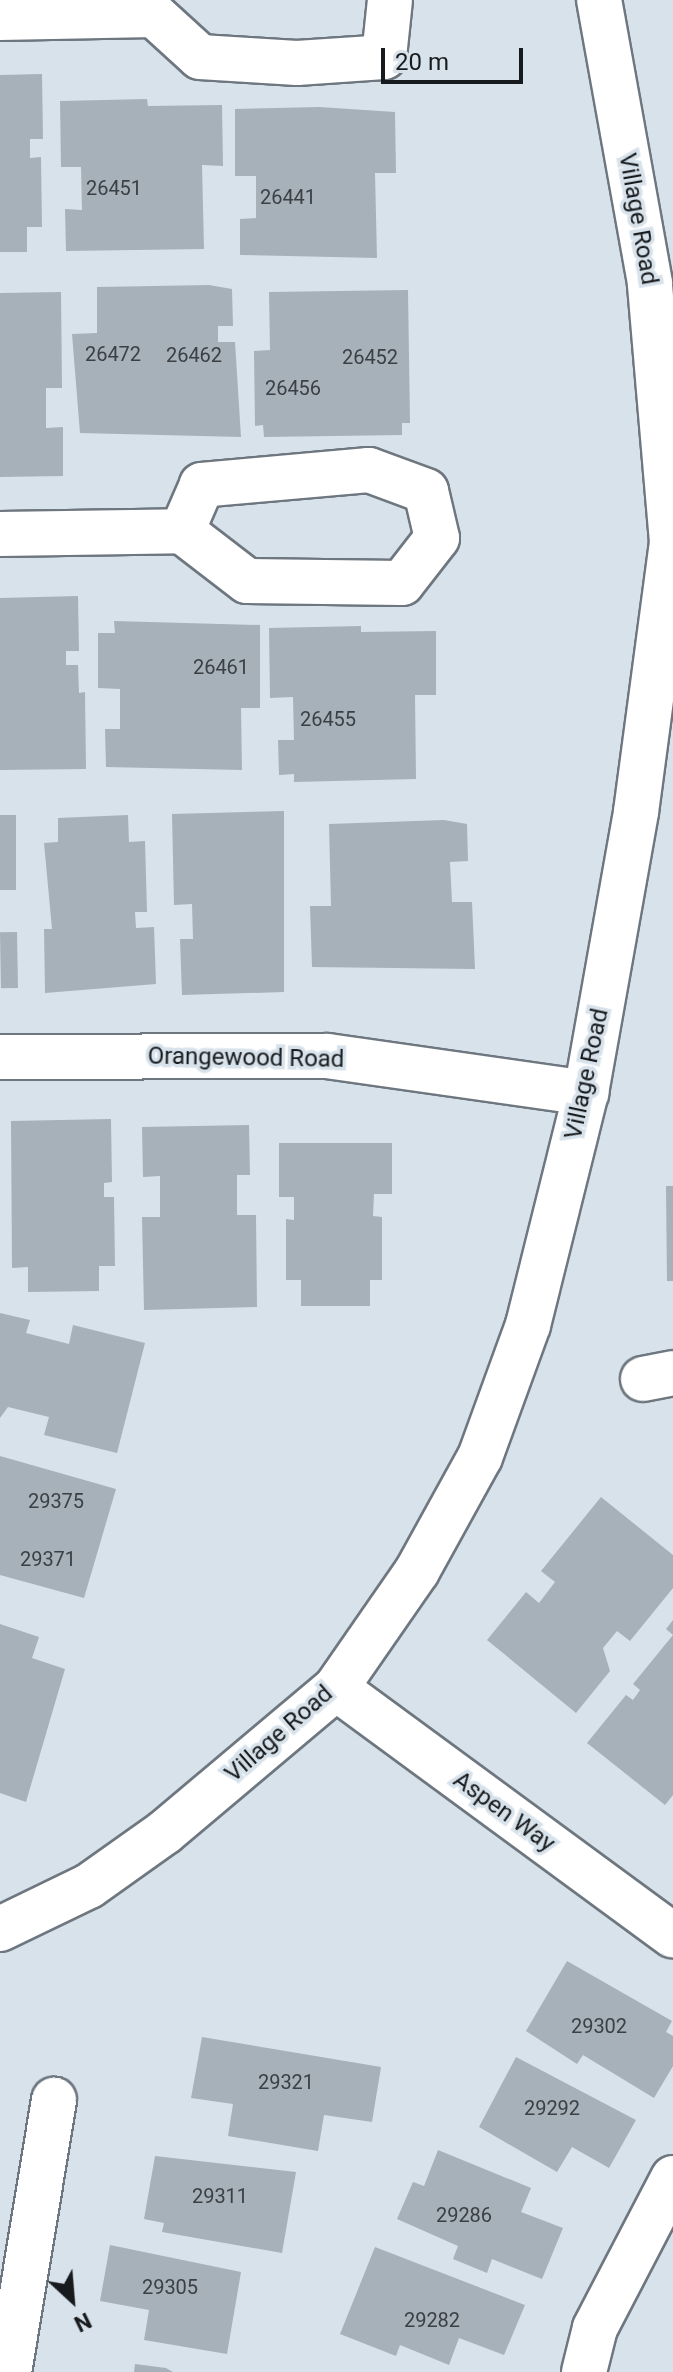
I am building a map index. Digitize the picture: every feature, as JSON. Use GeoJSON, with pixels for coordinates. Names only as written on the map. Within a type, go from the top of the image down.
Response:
{"type":"FeatureCollection","features":[{"type":"Feature","properties":{"kind":"street"},"geometry":{"type":"LineString","coordinates":[[0,18],[154,8],[200,57],[355,59],[384,57],[390,0]]}},
{"type":"Feature","properties":{"kind":"street","name":"Village Road"},"geometry":{"type":"LineString","coordinates":[[0,1929],[89,1886],[165,1832],[336,1688],[417,1571],[480,1457],[528,1325],[586,1093],[636,812],[672,542],[665,282],[599,0]]}},
{"type":"Feature","properties":{"kind":"street"},"geometry":{"type":"LineString","coordinates":[[0,534],[182,531],[247,581],[402,583],[437,538],[426,491],[369,470],[202,485],[182,531]]}},
{"type":"Feature","properties":{"kind":"street","name":"Orangewood Road"},"geometry":{"type":"LineString","coordinates":[[0,1057],[327,1056],[586,1093]]}},
{"type":"Feature","properties":{"kind":"street","name":"Aspen Way"},"geometry":{"type":"LineString","coordinates":[[336,1688],[673,1936]]}},
{"type":"Feature","properties":{"kind":"street"},"geometry":{"type":"LineString","coordinates":[[9,2372],[54,2100]]}},
{"type":"Feature","properties":{"kind":"street"},"geometry":{"type":"LineString","coordinates":[[584,2372],[618,2278],[673,2178]]}},
{"type":"Feature","properties":{"kind":"building"},"geometry":{"type":"Polygon","coordinates":[[[42,74],[43,139],[30,139],[30,158],[41,157],[42,227],[27,227],[27,252],[0,252],[0,75],[42,74]]]}},
{"type":"Feature","properties":{"kind":"building"},"geometry":{"type":"Polygon","coordinates":[[[147,99],[148,106],[222,105],[223,166],[202,165],[204,249],[66,251],[65,209],[82,210],[81,167],[61,167],[60,101],[147,99]]]}},
{"type":"Feature","properties":{"kind":"building"},"geometry":{"type":"Polygon","coordinates":[[[319,107],[395,112],[396,173],[375,173],[377,258],[240,255],[240,219],[256,218],[256,176],[235,176],[235,109],[319,107]]]}},
{"type":"Feature","properties":{"kind":"building"},"geometry":{"type":"Polygon","coordinates":[[[209,285],[232,289],[233,326],[218,326],[218,342],[235,342],[241,437],[80,433],[72,334],[97,333],[97,287],[209,285]]]}},
{"type":"Feature","properties":{"kind":"building"},"geometry":{"type":"Polygon","coordinates":[[[408,290],[410,423],[402,423],[402,435],[264,437],[263,425],[255,426],[254,351],[270,350],[269,292],[408,290]]]}},
{"type":"Feature","properties":{"kind":"building"},"geometry":{"type":"Polygon","coordinates":[[[61,292],[62,388],[46,388],[46,428],[63,427],[63,476],[0,477],[0,293],[61,292]]]}},
{"type":"Feature","properties":{"kind":"building"},"geometry":{"type":"Polygon","coordinates":[[[78,596],[79,651],[66,651],[66,665],[78,665],[79,693],[85,692],[86,769],[0,770],[0,598],[78,596]]]}},
{"type":"Feature","properties":{"kind":"building"},"geometry":{"type":"Polygon","coordinates":[[[114,621],[260,625],[260,708],[241,708],[242,770],[106,767],[105,729],[120,729],[120,689],[98,688],[98,633],[115,633],[114,621]]]}},
{"type":"Feature","properties":{"kind":"building"},"geometry":{"type":"Polygon","coordinates":[[[361,626],[361,632],[436,631],[436,695],[415,695],[416,779],[294,782],[294,774],[279,775],[278,740],[294,740],[293,697],[270,698],[269,628],[361,626]]]}},
{"type":"Feature","properties":{"kind":"building"},"geometry":{"type":"Polygon","coordinates":[[[284,811],[284,992],[182,995],[180,939],[193,939],[192,904],[174,905],[172,814],[284,811]]]}},
{"type":"Feature","properties":{"kind":"building"},"geometry":{"type":"Polygon","coordinates":[[[0,815],[16,815],[16,890],[0,890],[0,815]]]}},
{"type":"Feature","properties":{"kind":"building"},"geometry":{"type":"Polygon","coordinates":[[[128,815],[129,842],[145,841],[147,912],[135,912],[136,928],[154,927],[156,984],[45,993],[44,929],[52,929],[44,843],[58,842],[58,818],[128,815]]]}},
{"type":"Feature","properties":{"kind":"building"},"geometry":{"type":"Polygon","coordinates":[[[444,820],[467,824],[468,861],[450,862],[452,902],[472,902],[475,969],[312,967],[310,906],[331,906],[329,824],[444,820]]]}},
{"type":"Feature","properties":{"kind":"building"},"geometry":{"type":"Polygon","coordinates":[[[0,932],[17,932],[18,988],[1,988],[0,932]]]}},
{"type":"Feature","properties":{"kind":"building"},"geometry":{"type":"Polygon","coordinates":[[[111,1119],[112,1182],[104,1183],[104,1197],[114,1197],[115,1266],[99,1266],[99,1291],[28,1292],[28,1267],[12,1268],[11,1121],[111,1119]]]}},
{"type":"Feature","properties":{"kind":"building"},"geometry":{"type":"Polygon","coordinates":[[[249,1125],[250,1175],[237,1175],[237,1215],[256,1215],[257,1307],[144,1310],[142,1217],[160,1217],[160,1176],[143,1177],[142,1127],[249,1125]]]}},
{"type":"Feature","properties":{"kind":"building"},"geometry":{"type":"Polygon","coordinates":[[[279,1143],[392,1143],[392,1194],[374,1194],[373,1216],[382,1217],[382,1280],[370,1280],[370,1306],[301,1306],[301,1280],[286,1280],[286,1219],[294,1220],[294,1197],[279,1197],[279,1143]]]}},
{"type":"Feature","properties":{"kind":"building"},"geometry":{"type":"Polygon","coordinates":[[[666,1186],[673,1186],[673,1281],[667,1281],[666,1186]]]}},
{"type":"Feature","properties":{"kind":"building"},"geometry":{"type":"Polygon","coordinates":[[[0,1313],[30,1320],[26,1333],[69,1344],[73,1325],[145,1343],[117,1453],[44,1435],[49,1417],[8,1407],[0,1418],[0,1313]]]}},
{"type":"Feature","properties":{"kind":"building"},"geometry":{"type":"Polygon","coordinates":[[[0,1456],[116,1489],[84,1598],[0,1575],[0,1456]]]}},
{"type":"Feature","properties":{"kind":"building"},"geometry":{"type":"Polygon","coordinates":[[[601,1497],[673,1555],[673,1588],[630,1641],[617,1631],[603,1648],[610,1671],[576,1713],[487,1640],[526,1592],[539,1603],[555,1582],[541,1571],[601,1497]]]}},
{"type":"Feature","properties":{"kind":"building"},"geometry":{"type":"Polygon","coordinates":[[[673,1620],[673,1635],[666,1629],[673,1620]]]}},
{"type":"Feature","properties":{"kind":"building"},"geometry":{"type":"Polygon","coordinates":[[[0,1624],[39,1637],[32,1658],[65,1669],[26,1802],[0,1793],[0,1624]]]}},
{"type":"Feature","properties":{"kind":"building"},"geometry":{"type":"Polygon","coordinates":[[[673,1635],[673,1795],[665,1805],[587,1743],[626,1695],[633,1700],[640,1690],[633,1684],[673,1635]]]}},
{"type":"Feature","properties":{"kind":"building"},"geometry":{"type":"Polygon","coordinates":[[[567,1961],[672,2021],[666,2032],[673,2036],[673,2066],[654,2098],[583,2055],[577,2064],[526,2031],[567,1961]]]}},
{"type":"Feature","properties":{"kind":"building"},"geometry":{"type":"Polygon","coordinates":[[[202,2037],[381,2067],[372,2122],[324,2115],[318,2151],[228,2136],[233,2104],[191,2098],[202,2037]]]}},
{"type":"Feature","properties":{"kind":"building"},"geometry":{"type":"Polygon","coordinates":[[[516,2057],[636,2120],[609,2168],[572,2147],[557,2172],[479,2127],[516,2057]]]}},
{"type":"Feature","properties":{"kind":"building"},"geometry":{"type":"Polygon","coordinates":[[[438,2150],[531,2188],[521,2212],[563,2228],[542,2279],[492,2259],[487,2273],[453,2259],[458,2246],[397,2219],[413,2182],[424,2186],[438,2150]]]}},
{"type":"Feature","properties":{"kind":"building"},"geometry":{"type":"Polygon","coordinates":[[[155,2156],[296,2172],[282,2253],[162,2232],[164,2223],[144,2219],[155,2156]]]}},
{"type":"Feature","properties":{"kind":"building"},"geometry":{"type":"Polygon","coordinates":[[[110,2245],[241,2272],[227,2354],[144,2340],[149,2310],[100,2301],[110,2245]]]}},
{"type":"Feature","properties":{"kind":"building"},"geometry":{"type":"Polygon","coordinates":[[[375,2247],[525,2305],[504,2355],[459,2338],[449,2365],[400,2345],[396,2356],[340,2334],[375,2247]]]}},
{"type":"Feature","properties":{"kind":"building"},"geometry":{"type":"Polygon","coordinates":[[[135,2364],[166,2368],[173,2372],[134,2372],[135,2364]]]}}]}
